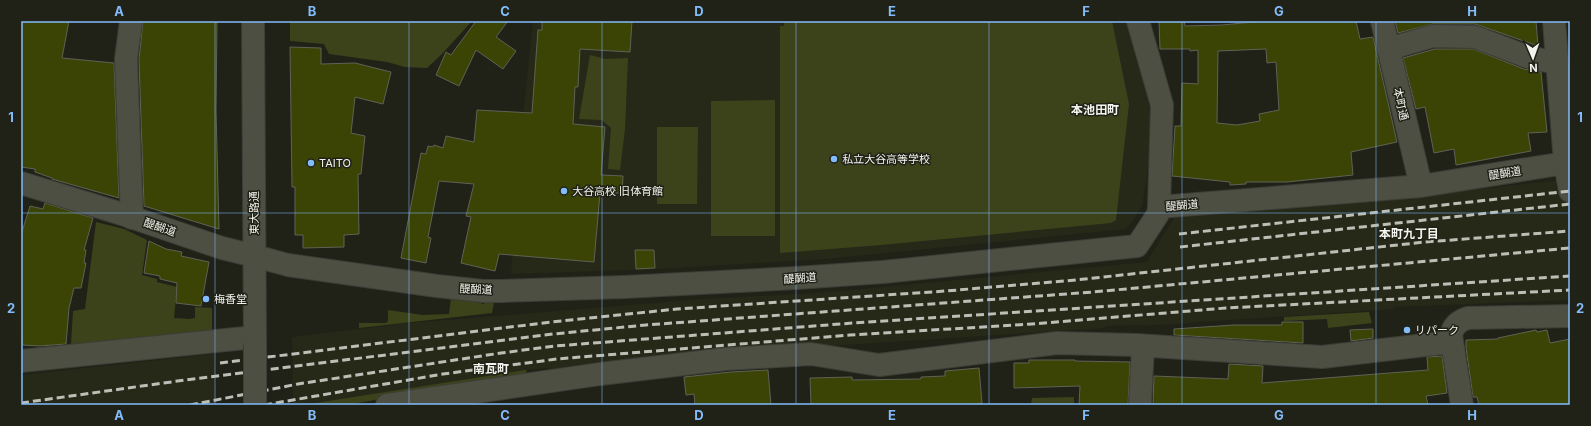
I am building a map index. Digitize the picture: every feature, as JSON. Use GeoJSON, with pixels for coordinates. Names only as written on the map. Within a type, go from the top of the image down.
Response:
{"type":"FeatureCollection","features":[{"type":"Feature","properties":{"kind":"street"},"geometry":{"type":"LineString","coordinates":[[131,21],[126,59],[132,218]]}},
{"type":"Feature","properties":{"kind":"street","name":"東大路通"},"geometry":{"type":"LineString","coordinates":[[254,21],[254,405]]}},
{"type":"Feature","properties":{"kind":"street"},"geometry":{"type":"LineString","coordinates":[[1138,21],[1162,105],[1159,207]]}},
{"type":"Feature","properties":{"kind":"street","name":"本町通"},"geometry":{"type":"LineString","coordinates":[[1382,21],[1421,186]]}},
{"type":"Feature","properties":{"kind":"street"},"geometry":{"type":"LineString","coordinates":[[1554,21],[1565,163],[1570,191]]}},
{"type":"Feature","properties":{"kind":"street"},"geometry":{"type":"LineString","coordinates":[[1388,49],[1433,36],[1475,37],[1528,57],[1557,63]]}},
{"type":"Feature","properties":{"kind":"street","name":"醍醐道"},"geometry":{"type":"LineString","coordinates":[[21,183],[222,248],[288,265],[483,291],[624,287],[796,278],[883,272],[1137,246],[1158,214],[1159,207],[1421,186],[1565,163]]}},
{"type":"Feature","properties":{"kind":"street"},"geometry":{"type":"LineString","coordinates":[[1462,405],[1452,342],[1452,329],[1456,324],[1468,318],[1570,316]]}},
{"type":"Feature","properties":{"kind":"street"},"geometry":{"type":"LineString","coordinates":[[21,361],[47,357],[255,340]]}},
{"type":"Feature","properties":{"kind":"street"},"geometry":{"type":"LineString","coordinates":[[387,405],[600,374],[726,359],[811,354],[878,365],[1057,342],[1322,357],[1452,342]]}},
{"type":"Feature","properties":{"kind":"street"},"geometry":{"type":"LineString","coordinates":[[1140,405],[1143,346]]}},
{"type":"Feature","properties":{"kind":"street"},"geometry":{"type":"LineString","coordinates":[[21,356],[47,357]]}},
{"type":"Feature","properties":{"kind":"shaded area","name":"私立大谷高等学校"},"geometry":{"type":"Polygon","coordinates":[[[533,21],[1130,21],[1152,103],[1147,176],[1142,206],[1132,222],[1125,229],[826,259],[657,269],[511,274],[521,136],[533,21]]]}},
{"type":"Feature","properties":{"kind":"shaded area"},"geometry":{"type":"Polygon","coordinates":[[[1570,179],[1570,300],[1395,307],[1394,309],[1141,326],[1105,326],[1105,328],[782,349],[551,374],[549,368],[527,370],[528,376],[450,387],[350,405],[293,405],[292,337],[409,323],[703,299],[818,293],[1147,262],[1174,218],[1399,198],[1570,179]]]}},
{"type":"Feature","properties":{"kind":"shaded area"},"geometry":{"type":"Polygon","coordinates":[[[215,354],[216,405],[21,405],[21,375],[215,354]]]}},
{"type":"Feature","properties":{"kind":"green space"},"geometry":{"type":"Polygon","coordinates":[[[290,21],[472,21],[427,68],[405,67],[387,62],[329,54],[324,44],[290,41],[290,21]]]}},
{"type":"Feature","properties":{"kind":"green space"},"geometry":{"type":"Polygon","coordinates":[[[784,21],[1112,21],[1129,104],[1116,220],[1111,223],[780,253],[780,26],[784,26],[784,21]]]}},
{"type":"Feature","properties":{"kind":"green space"},"geometry":{"type":"Polygon","coordinates":[[[590,55],[605,59],[628,58],[625,129],[620,170],[608,169],[611,128],[602,120],[579,119],[590,55]]]}},
{"type":"Feature","properties":{"kind":"green space"},"geometry":{"type":"Polygon","coordinates":[[[775,100],[775,236],[711,236],[711,101],[775,100]]]}},
{"type":"Feature","properties":{"kind":"green space"},"geometry":{"type":"Polygon","coordinates":[[[657,127],[698,127],[697,204],[657,204],[657,127]]]}},
{"type":"Feature","properties":{"kind":"green space"},"geometry":{"type":"Polygon","coordinates":[[[96,222],[124,229],[147,240],[142,275],[157,279],[157,282],[177,287],[174,318],[195,318],[195,307],[212,308],[212,333],[71,344],[73,311],[85,309],[96,222]]]}},
{"type":"Feature","properties":{"kind":"green space"},"geometry":{"type":"Polygon","coordinates":[[[451,298],[484,304],[485,302],[494,303],[492,313],[359,328],[359,323],[386,323],[388,321],[388,310],[423,315],[449,314],[451,298]]]}},
{"type":"Feature","properties":{"kind":"green space"},"geometry":{"type":"Polygon","coordinates":[[[1369,312],[1372,323],[1328,328],[1327,319],[1284,321],[1284,317],[1369,312]]]}},
{"type":"Feature","properties":{"kind":"green space"},"geometry":{"type":"Polygon","coordinates":[[[526,370],[526,375],[450,386],[347,405],[303,405],[526,370]]]}},
{"type":"Feature","properties":{"kind":"green space"},"geometry":{"type":"Polygon","coordinates":[[[1074,397],[1074,405],[1031,405],[1032,398],[1074,397]]]}},
{"type":"Feature","properties":{"kind":"building"},"geometry":{"type":"Polygon","coordinates":[[[21,21],[69,21],[62,58],[114,63],[119,198],[52,179],[35,172],[35,169],[21,167],[21,21]]]}},
{"type":"Feature","properties":{"kind":"building"},"geometry":{"type":"Polygon","coordinates":[[[143,21],[217,21],[216,110],[219,229],[144,206],[139,60],[143,21]]]}},
{"type":"Feature","properties":{"kind":"building"},"geometry":{"type":"Polygon","coordinates":[[[476,21],[508,21],[496,37],[516,51],[503,69],[476,50],[459,86],[436,75],[446,52],[451,55],[476,21]]]}},
{"type":"Feature","properties":{"kind":"building"},"geometry":{"type":"Polygon","coordinates":[[[542,21],[632,21],[630,52],[580,49],[578,87],[575,87],[573,124],[605,127],[601,175],[623,176],[622,193],[600,193],[594,262],[499,254],[495,271],[461,263],[471,217],[466,216],[474,184],[439,181],[428,237],[431,238],[426,263],[401,258],[421,153],[426,154],[428,146],[433,147],[434,145],[443,148],[446,136],[474,142],[477,110],[532,113],[538,30],[542,30],[542,21]]]}},
{"type":"Feature","properties":{"kind":"building"},"geometry":{"type":"Polygon","coordinates":[[[1159,21],[1184,21],[1185,26],[1222,25],[1264,21],[1356,21],[1360,39],[1373,37],[1397,142],[1351,152],[1353,175],[1287,182],[1246,182],[1246,184],[1230,185],[1230,182],[1172,176],[1175,126],[1181,126],[1182,83],[1198,84],[1198,50],[1190,51],[1190,49],[1160,49],[1159,21]],[[1266,49],[1218,51],[1217,123],[1237,125],[1260,121],[1259,114],[1279,110],[1276,62],[1267,63],[1266,49]]]}},
{"type":"Feature","properties":{"kind":"building"},"geometry":{"type":"Polygon","coordinates":[[[1395,21],[1536,21],[1538,46],[1475,24],[1433,24],[1398,33],[1395,21]]]}},
{"type":"Feature","properties":{"kind":"building"},"geometry":{"type":"Polygon","coordinates":[[[290,47],[321,48],[321,64],[355,63],[391,72],[383,104],[355,97],[351,133],[365,136],[361,174],[358,174],[359,234],[344,235],[344,247],[303,248],[303,235],[295,235],[295,187],[292,187],[290,47]]]}},
{"type":"Feature","properties":{"kind":"building"},"geometry":{"type":"Polygon","coordinates":[[[1435,49],[1473,49],[1524,69],[1541,72],[1547,132],[1528,133],[1531,151],[1456,165],[1454,149],[1434,153],[1425,107],[1416,109],[1403,58],[1435,49]]]}},
{"type":"Feature","properties":{"kind":"building"},"geometry":{"type":"Polygon","coordinates":[[[45,203],[93,218],[84,250],[86,250],[84,263],[86,263],[81,288],[74,288],[69,308],[66,344],[40,346],[22,345],[21,235],[30,206],[43,209],[45,203]]]}},
{"type":"Feature","properties":{"kind":"building"},"geometry":{"type":"Polygon","coordinates":[[[149,241],[166,249],[182,252],[181,256],[209,262],[201,306],[176,303],[177,283],[160,279],[160,276],[144,273],[149,241]]]}},
{"type":"Feature","properties":{"kind":"building"},"geometry":{"type":"Polygon","coordinates":[[[635,250],[654,250],[655,268],[636,269],[635,250]]]}},
{"type":"Feature","properties":{"kind":"building"},"geometry":{"type":"Polygon","coordinates":[[[1282,322],[1303,322],[1303,343],[1174,335],[1174,329],[1234,325],[1282,325],[1282,322]]]}},
{"type":"Feature","properties":{"kind":"building"},"geometry":{"type":"Polygon","coordinates":[[[1373,329],[1373,338],[1351,341],[1350,330],[1373,329]]]}},
{"type":"Feature","properties":{"kind":"building"},"geometry":{"type":"Polygon","coordinates":[[[1536,330],[1537,332],[1547,330],[1550,343],[1570,339],[1570,405],[1479,405],[1477,397],[1473,397],[1466,340],[1498,339],[1536,330]]]}},
{"type":"Feature","properties":{"kind":"building"},"geometry":{"type":"Polygon","coordinates":[[[1442,356],[1447,393],[1426,396],[1428,405],[1153,405],[1154,376],[1228,379],[1229,364],[1263,366],[1262,383],[1428,370],[1427,357],[1442,356]]]}},
{"type":"Feature","properties":{"kind":"building"},"geometry":{"type":"Polygon","coordinates":[[[1029,360],[1130,362],[1128,405],[1079,405],[1080,386],[1014,388],[1014,363],[1029,363],[1029,360]]]}},
{"type":"Feature","properties":{"kind":"building"},"geometry":{"type":"Polygon","coordinates":[[[979,368],[982,403],[968,405],[811,405],[810,378],[852,377],[852,380],[921,379],[921,377],[945,376],[945,371],[979,368]]]}},
{"type":"Feature","properties":{"kind":"building"},"geometry":{"type":"Polygon","coordinates":[[[768,370],[771,405],[695,405],[694,394],[686,395],[684,377],[768,370]]]}},
{"type":"Feature","properties":{"kind":"railway"},"geometry":{"type":"LineString","coordinates":[[1179,234],[1570,191]]}},
{"type":"Feature","properties":{"kind":"railway"},"geometry":{"type":"LineString","coordinates":[[1180,247],[1570,204]]}},
{"type":"Feature","properties":{"kind":"railway"},"geometry":{"type":"LineString","coordinates":[[220,363],[551,322],[677,309],[946,291],[1076,280],[1425,242],[1570,231]]}},
{"type":"Feature","properties":{"kind":"railway"},"geometry":{"type":"LineString","coordinates":[[21,403],[185,380],[553,334],[646,325],[1093,292],[1570,248]]}},
{"type":"Feature","properties":{"kind":"railway"},"geometry":{"type":"LineString","coordinates":[[190,405],[298,384],[555,346],[853,323],[1570,276]]}},
{"type":"Feature","properties":{"kind":"railway"},"geometry":{"type":"LineString","coordinates":[[264,405],[443,374],[557,359],[850,335],[1032,324],[1226,308],[1570,290]]}},
{"type":"Feature","properties":{"kind":"place","name":"私立大谷高等学校"},"geometry":{"type":"Point","coordinates":[834,159]}},
{"type":"Feature","properties":{"kind":"place","name":"TAITO"},"geometry":{"type":"Point","coordinates":[311,163]}},
{"type":"Feature","properties":{"kind":"place","name":"大谷高校 旧体育館"},"geometry":{"type":"Point","coordinates":[564,191]}},
{"type":"Feature","properties":{"kind":"place","name":"梅香堂"},"geometry":{"type":"Point","coordinates":[206,299]}},
{"type":"Feature","properties":{"kind":"place","name":"リパーク"},"geometry":{"type":"Point","coordinates":[1407,330]}},
{"type":"Feature","properties":{"kind":"district","name":"本池田町"},"geometry":{"type":"Point","coordinates":[1095,109]}},
{"type":"Feature","properties":{"kind":"district","name":"本町九丁目"},"geometry":{"type":"Point","coordinates":[1409,233]}},
{"type":"Feature","properties":{"kind":"district","name":"南瓦町"},"geometry":{"type":"Point","coordinates":[491,368]}}]}
